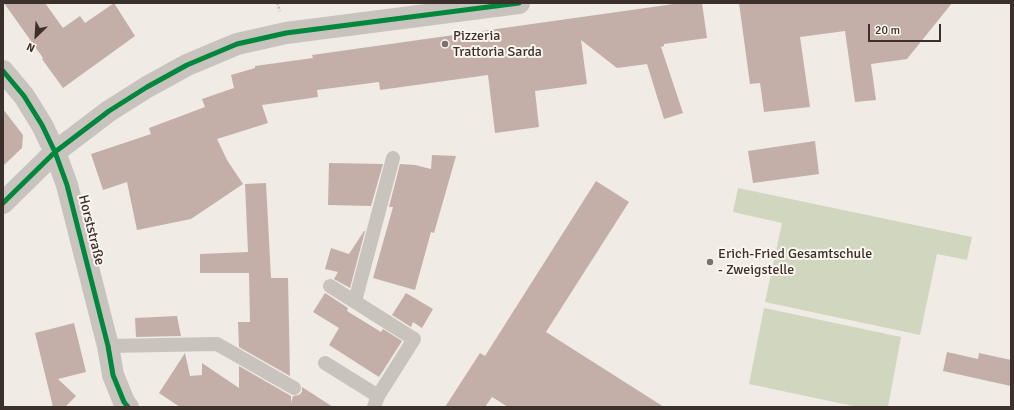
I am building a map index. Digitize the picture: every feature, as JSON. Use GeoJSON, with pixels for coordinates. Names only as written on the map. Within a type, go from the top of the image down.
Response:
{"type":"FeatureCollection","features":[{"type":"Feature","properties":{"kind":"street"},"geometry":{"type":"LineString","coordinates":[[3,203],[55,152],[109,111],[147,87],[187,65],[237,44],[286,33],[518,3]]}},
{"type":"Feature","properties":{"kind":"street","name":"Horststraße"},"geometry":{"type":"LineString","coordinates":[[3,71],[24,96],[42,125],[55,152],[67,185],[108,346],[113,374],[124,402],[128,407]]}},
{"type":"Feature","properties":{"kind":"lane"},"geometry":{"type":"LineString","coordinates":[[355,301],[394,158]]}},
{"type":"Feature","properties":{"kind":"lane"},"geometry":{"type":"LineString","coordinates":[[325,363],[376,402],[414,339],[330,286]]}},
{"type":"Feature","properties":{"kind":"lane"},"geometry":{"type":"LineString","coordinates":[[108,346],[217,344],[294,388]]}},
{"type":"Feature","properties":{"kind":"green space"},"geometry":{"type":"Polygon","coordinates":[[[738,188],[972,237],[967,260],[937,254],[920,335],[765,302],[782,223],[733,212],[738,188]]]}},
{"type":"Feature","properties":{"kind":"green space"},"geometry":{"type":"Polygon","coordinates":[[[764,308],[901,337],[888,407],[858,407],[749,384],[764,308]]]}},
{"type":"Feature","properties":{"kind":"building"},"geometry":{"type":"Polygon","coordinates":[[[4,3],[45,3],[63,28],[80,16],[85,23],[114,3],[135,36],[63,88],[4,3]]]}},
{"type":"Feature","properties":{"kind":"building"},"geometry":{"type":"Polygon","coordinates":[[[681,3],[702,3],[707,38],[664,44],[664,46],[661,47],[683,113],[664,119],[647,64],[617,68],[581,40],[587,84],[535,91],[539,127],[495,133],[488,75],[380,90],[379,82],[317,90],[318,97],[262,105],[268,123],[217,139],[227,160],[243,184],[191,219],[137,230],[127,182],[103,190],[91,154],[151,134],[149,128],[205,107],[202,99],[234,88],[231,75],[255,68],[255,66],[313,58],[312,55],[681,3]]]}},
{"type":"Feature","properties":{"kind":"building"},"geometry":{"type":"Polygon","coordinates":[[[739,3],[952,3],[907,59],[871,64],[876,100],[855,102],[845,31],[800,37],[810,107],[764,112],[760,83],[750,84],[739,3]]]}},
{"type":"Feature","properties":{"kind":"building"},"geometry":{"type":"Polygon","coordinates":[[[3,109],[23,135],[22,148],[3,166],[3,109]]]}},
{"type":"Feature","properties":{"kind":"building"},"geometry":{"type":"Polygon","coordinates":[[[815,141],[819,174],[753,183],[748,151],[815,141]]]}},
{"type":"Feature","properties":{"kind":"building"},"geometry":{"type":"Polygon","coordinates":[[[432,155],[456,156],[434,233],[431,232],[415,290],[373,278],[393,207],[389,207],[400,164],[415,165],[431,169],[432,155]]]}},
{"type":"Feature","properties":{"kind":"building"},"geometry":{"type":"Polygon","coordinates":[[[329,163],[383,164],[371,206],[328,205],[329,163]]]}},
{"type":"Feature","properties":{"kind":"building"},"geometry":{"type":"Polygon","coordinates":[[[596,181],[629,202],[546,332],[664,407],[508,407],[492,397],[485,407],[445,407],[480,353],[485,356],[596,181]]]}},
{"type":"Feature","properties":{"kind":"building"},"geometry":{"type":"Polygon","coordinates":[[[266,183],[271,278],[288,278],[290,376],[239,347],[238,322],[250,322],[249,273],[200,273],[200,254],[248,252],[245,184],[266,183]]]}},
{"type":"Feature","properties":{"kind":"building"},"geometry":{"type":"Polygon","coordinates":[[[364,231],[350,288],[334,279],[338,272],[325,269],[331,248],[349,254],[364,231]]]}},
{"type":"Feature","properties":{"kind":"building"},"geometry":{"type":"Polygon","coordinates":[[[325,293],[348,308],[347,311],[381,332],[383,329],[402,341],[379,377],[329,345],[339,328],[313,312],[325,293]]]}},
{"type":"Feature","properties":{"kind":"building"},"geometry":{"type":"Polygon","coordinates":[[[406,293],[433,309],[422,328],[413,322],[411,327],[392,315],[406,293]]]}},
{"type":"Feature","properties":{"kind":"building"},"geometry":{"type":"Polygon","coordinates":[[[177,316],[181,336],[136,337],[135,318],[177,316]]]}},
{"type":"Feature","properties":{"kind":"building"},"geometry":{"type":"Polygon","coordinates":[[[74,323],[86,372],[58,379],[76,396],[65,407],[53,407],[35,333],[74,323]]]}},
{"type":"Feature","properties":{"kind":"building"},"geometry":{"type":"Polygon","coordinates":[[[947,352],[978,359],[979,353],[1011,360],[1011,386],[943,371],[947,352]]]}},
{"type":"Feature","properties":{"kind":"building"},"geometry":{"type":"Polygon","coordinates":[[[185,353],[190,376],[202,375],[202,363],[239,388],[239,366],[291,396],[291,403],[293,396],[299,395],[302,392],[302,387],[333,407],[180,407],[159,393],[185,353]]]}},
{"type":"Feature","properties":{"kind":"cycle path"},"geometry":{"type":"LineString","coordinates":[[3,203],[55,152],[109,111],[147,87],[187,65],[237,44],[286,33],[519,3]]}},
{"type":"Feature","properties":{"kind":"cycle path"},"geometry":{"type":"LineString","coordinates":[[3,71],[24,96],[42,125],[55,152],[67,185],[108,346],[113,375],[124,402],[128,407]]}},
{"type":"Feature","properties":{"kind":"place","name":"Pizzeria Trattoria Sarda"},"geometry":{"type":"Point","coordinates":[445,44]}},
{"type":"Feature","properties":{"kind":"place","name":"Erich-Fried Gesamtschule - Zweigstelle"},"geometry":{"type":"Point","coordinates":[710,262]}}]}
